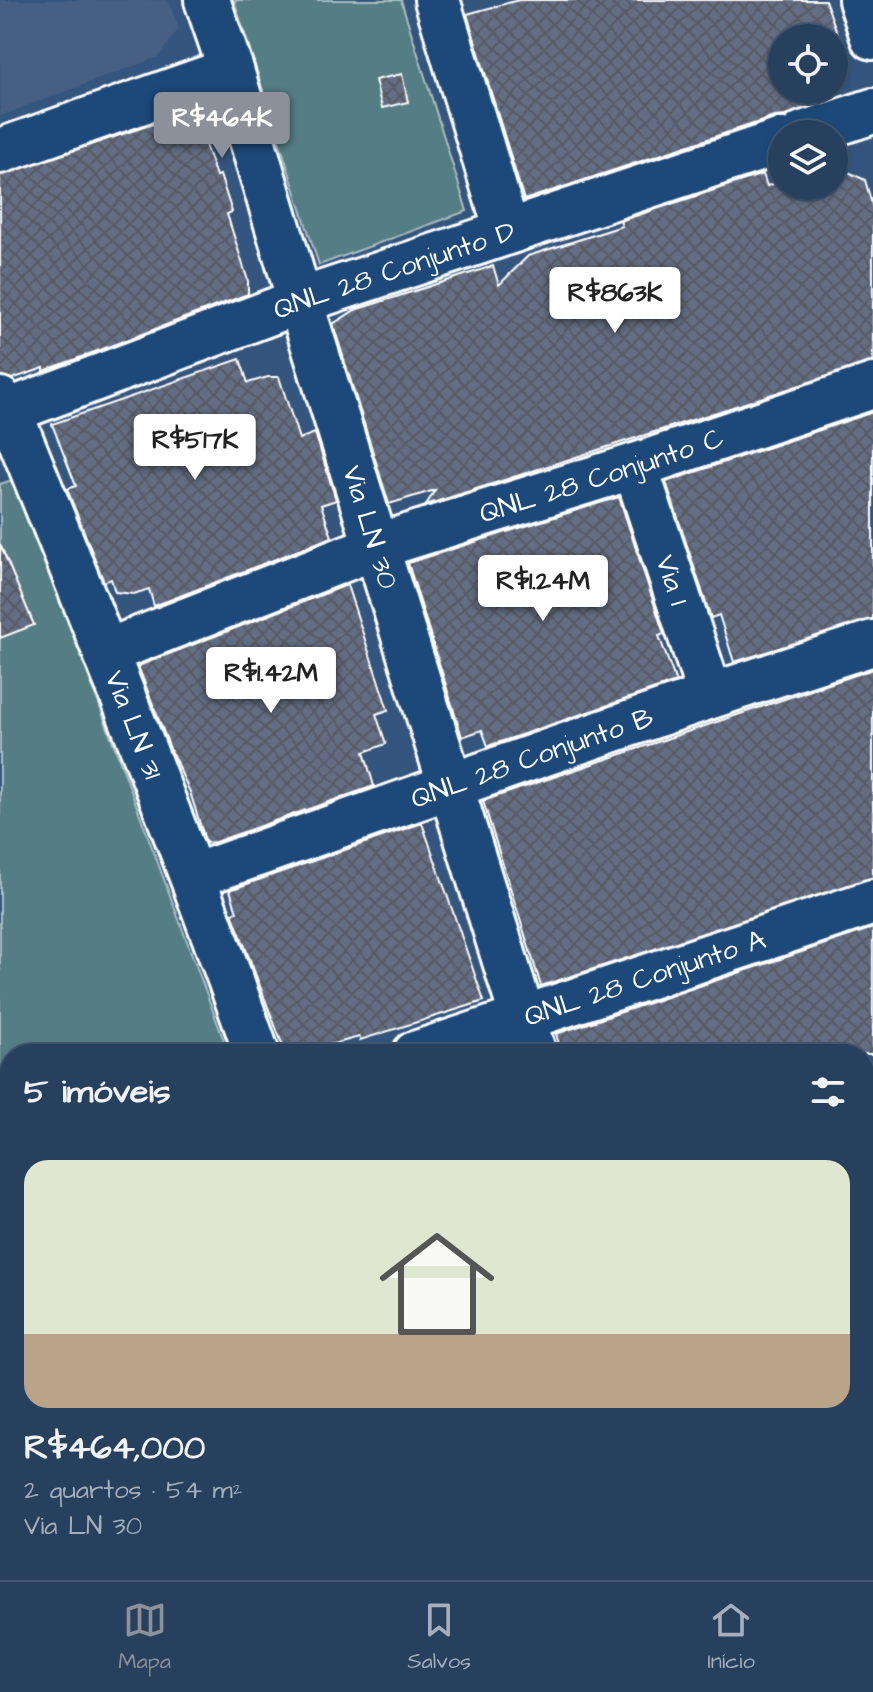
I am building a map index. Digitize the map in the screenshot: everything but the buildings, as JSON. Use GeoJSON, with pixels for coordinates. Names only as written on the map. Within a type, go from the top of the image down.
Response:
{"type":"FeatureCollection","features":[{"type":"Feature","properties":{"kind":"street","name":"Via LN 30"},"geometry":{"type":"LineString","coordinates":[[207,0],[528,1036]]}},
{"type":"Feature","properties":{"kind":"street"},"geometry":{"type":"LineString","coordinates":[[861,0],[873,37]]}},
{"type":"Feature","properties":{"kind":"street"},"geometry":{"type":"LineString","coordinates":[[442,1],[507,231]]}},
{"type":"Feature","properties":{"kind":"street"},"geometry":{"type":"LineString","coordinates":[[0,151],[231,70]]}},
{"type":"Feature","properties":{"kind":"street"},"geometry":{"type":"LineString","coordinates":[[846,120],[873,111]]}},
{"type":"Feature","properties":{"kind":"street","name":"QNL 28 Conjunto D"},"geometry":{"type":"LineString","coordinates":[[5,406],[300,301],[768,146]]}},
{"type":"Feature","properties":{"kind":"street","name":"QNL 28 Conjunto C"},"geometry":{"type":"LineString","coordinates":[[106,652],[375,547],[635,466],[873,386]]}},
{"type":"Feature","properties":{"kind":"street","name":"Via LN 31"},"geometry":{"type":"LineString","coordinates":[[5,406],[194,876],[253,1044]]}},
{"type":"Feature","properties":{"kind":"street","name":"Via 1"},"geometry":{"type":"LineString","coordinates":[[635,466],[710,695]]}},
{"type":"Feature","properties":{"kind":"street","name":"QNL 28 Conjunto B"},"geometry":{"type":"LineString","coordinates":[[194,876],[710,695],[873,643]]}},
{"type":"Feature","properties":{"kind":"street","name":"QNL 28 Conjunto A"},"geometry":{"type":"LineString","coordinates":[[478,1044],[528,1036],[873,902]]}},
{"type":"Feature","properties":{"kind":"shaded area"},"geometry":{"type":"Polygon","coordinates":[[[0,0],[168,0],[179,29],[158,57],[0,116],[0,0]]]}},
{"type":"Feature","properties":{"kind":"green space"},"geometry":{"type":"Polygon","coordinates":[[[234,0],[401,0],[467,211],[319,265],[234,0]]]}},
{"type":"Feature","properties":{"kind":"green space"},"geometry":{"type":"Polygon","coordinates":[[[15,479],[225,1044],[0,1044],[0,484],[15,479]]]}}]}
